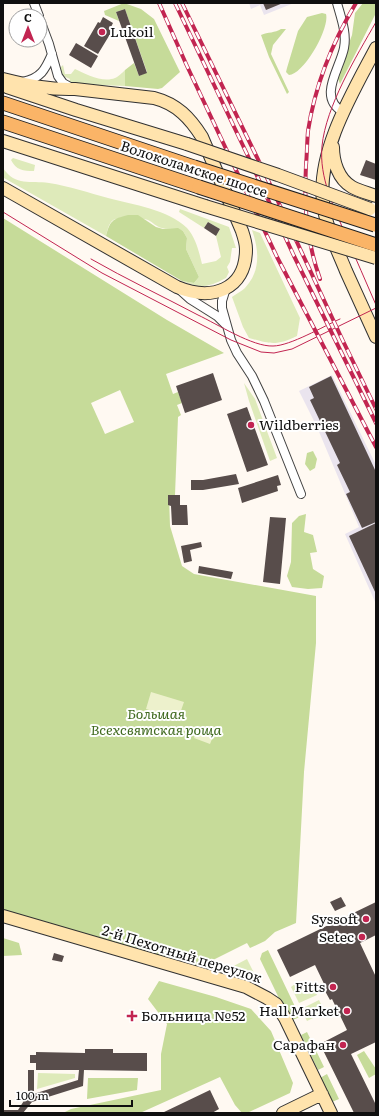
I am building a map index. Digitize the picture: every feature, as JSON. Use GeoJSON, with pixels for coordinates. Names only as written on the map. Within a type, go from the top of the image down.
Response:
{"type":"FeatureCollection","features":[{"type":"Feature","properties":{"kind":"main road"},"geometry":{"type":"LineString","coordinates":[[376,48],[343,112],[333,140],[324,175],[322,193],[324,211],[339,254],[376,337]]}},
{"type":"Feature","properties":{"kind":"main road"},"geometry":{"type":"LineString","coordinates":[[3,79],[40,88],[62,90],[75,89],[145,97],[163,100],[176,107],[194,124],[202,137],[242,231],[246,247],[246,260],[243,270],[238,279],[226,288],[217,292],[208,294],[196,293],[177,287],[3,188]]}},
{"type":"Feature","properties":{"kind":"main road","name":"Волоколамское шоссе"},"geometry":{"type":"LineString","coordinates":[[3,86],[187,144],[278,175],[373,210]]}},
{"type":"Feature","properties":{"kind":"main road","name":"Волоколамское шоссе"},"geometry":{"type":"LineString","coordinates":[[3,103],[375,226]]}},
{"type":"Feature","properties":{"kind":"main road","name":"Волоколамское шоссе"},"geometry":{"type":"LineString","coordinates":[[3,122],[376,245]]}},
{"type":"Feature","properties":{"kind":"main road"},"geometry":{"type":"LineString","coordinates":[[333,140],[332,149],[336,165],[342,177],[351,186],[376,196]]}},
{"type":"Feature","properties":{"kind":"main road"},"geometry":{"type":"LineString","coordinates":[[3,141],[205,206],[376,258]]}},
{"type":"Feature","properties":{"kind":"main road"},"geometry":{"type":"LineString","coordinates":[[324,211],[326,199],[334,191],[351,186]]}},
{"type":"Feature","properties":{"kind":"main road","name":"2-й Пехотный переулок"},"geometry":{"type":"LineString","coordinates":[[3,916],[208,975],[246,987],[267,998],[276,1004],[284,1018],[331,1113]]}},
{"type":"Feature","properties":{"kind":"main road"},"geometry":{"type":"LineString","coordinates":[[283,1113],[322,1094]]}},
{"type":"Feature","properties":{"kind":"street"},"geometry":{"type":"LineString","coordinates":[[337,3],[344,28],[344,49],[332,81],[331,91],[333,104],[337,109],[343,112]]}},
{"type":"Feature","properties":{"kind":"street"},"geometry":{"type":"LineString","coordinates":[[48,43],[55,68],[60,79],[75,89]]}},
{"type":"Feature","properties":{"kind":"street"},"geometry":{"type":"LineString","coordinates":[[19,83],[39,76],[52,54]]}},
{"type":"Feature","properties":{"kind":"street"},"geometry":{"type":"LineString","coordinates":[[177,287],[190,299],[217,316],[226,324]]}},
{"type":"Feature","properties":{"kind":"street"},"geometry":{"type":"LineString","coordinates":[[226,288],[222,301],[226,324],[235,349],[252,376],[264,401],[301,494]]}},
{"type":"Feature","properties":{"kind":"shaded area"},"geometry":{"type":"Polygon","coordinates":[[[249,3],[294,3],[264,15],[260,5],[251,9],[249,3]]]}},
{"type":"Feature","properties":{"kind":"shaded area"},"geometry":{"type":"Polygon","coordinates":[[[332,375],[376,465],[376,604],[345,534],[359,527],[317,427],[299,391],[332,375]]]}},
{"type":"Feature","properties":{"kind":"green space"},"geometry":{"type":"Polygon","coordinates":[[[124,3],[141,9],[154,19],[180,72],[162,88],[158,89],[125,86],[125,70],[134,63],[139,76],[147,72],[125,9],[116,12],[119,21],[105,15],[104,11],[124,3]]]}},
{"type":"Feature","properties":{"kind":"green space"},"geometry":{"type":"Polygon","coordinates":[[[363,3],[376,3],[376,13],[340,84],[337,76],[352,35],[355,13],[363,3]]]}},
{"type":"Feature","properties":{"kind":"green space"},"geometry":{"type":"Polygon","coordinates":[[[322,13],[326,14],[326,21],[315,49],[302,67],[295,73],[289,75],[286,72],[298,31],[307,17],[322,13]]]}},
{"type":"Feature","properties":{"kind":"green space"},"geometry":{"type":"Polygon","coordinates":[[[286,29],[273,45],[271,54],[289,92],[287,94],[269,57],[261,35],[286,29]]]}},
{"type":"Feature","properties":{"kind":"green space"},"geometry":{"type":"Polygon","coordinates":[[[63,65],[65,74],[71,74],[75,69],[100,79],[110,79],[116,77],[125,70],[125,86],[76,84],[69,82],[70,79],[61,75],[59,69],[63,65]]]}},
{"type":"Feature","properties":{"kind":"green space"},"geometry":{"type":"Polygon","coordinates":[[[13,158],[35,165],[34,171],[18,168],[11,160],[13,158]]]}},
{"type":"Feature","properties":{"kind":"green space"},"geometry":{"type":"Polygon","coordinates":[[[3,168],[13,178],[24,182],[42,182],[64,186],[150,208],[170,216],[187,228],[193,236],[202,264],[216,261],[221,257],[216,236],[220,229],[208,222],[204,228],[179,212],[180,209],[229,227],[236,248],[232,248],[230,262],[227,267],[229,272],[226,278],[205,286],[189,284],[182,281],[194,283],[199,277],[186,249],[187,238],[183,231],[177,229],[165,229],[156,226],[146,219],[117,218],[109,225],[106,236],[4,178],[3,168]]]}},
{"type":"Feature","properties":{"kind":"green space"},"geometry":{"type":"Polygon","coordinates":[[[128,215],[138,215],[156,227],[163,229],[178,228],[183,231],[187,238],[186,249],[199,277],[194,283],[182,281],[106,236],[112,221],[128,215]]]}},
{"type":"Feature","properties":{"kind":"green space","name":"Большая Всехсвятская роща"},"geometry":{"type":"Polygon","coordinates":[[[3,218],[167,320],[224,353],[166,374],[173,394],[178,392],[182,403],[177,405],[181,415],[178,417],[175,495],[169,495],[170,526],[182,566],[194,574],[316,596],[316,643],[304,772],[296,923],[275,932],[265,941],[250,948],[247,943],[207,963],[210,969],[3,910],[3,218]],[[120,390],[91,403],[105,434],[134,422],[120,390]]]}},
{"type":"Feature","properties":{"kind":"green space"},"geometry":{"type":"Polygon","coordinates":[[[252,230],[260,233],[300,318],[297,336],[278,343],[268,343],[249,338],[243,327],[232,297],[245,288],[254,275],[257,253],[252,230]]]}},
{"type":"Feature","properties":{"kind":"green space"},"geometry":{"type":"Polygon","coordinates":[[[244,383],[255,399],[277,458],[270,461],[249,401],[244,383]]]}},
{"type":"Feature","properties":{"kind":"green space"},"geometry":{"type":"Polygon","coordinates":[[[313,451],[317,459],[315,468],[310,471],[305,464],[307,453],[313,451]]]}},
{"type":"Feature","properties":{"kind":"green space"},"geometry":{"type":"Polygon","coordinates":[[[306,514],[304,532],[313,535],[317,552],[310,553],[313,569],[324,576],[322,588],[308,589],[292,587],[287,576],[291,562],[292,523],[299,516],[306,514]]]}},
{"type":"Feature","properties":{"kind":"green space"},"geometry":{"type":"Polygon","coordinates":[[[151,692],[184,702],[178,719],[146,709],[151,692]]]}},
{"type":"Feature","properties":{"kind":"green space"},"geometry":{"type":"Polygon","coordinates":[[[198,728],[214,734],[210,744],[194,738],[198,728]]]}},
{"type":"Feature","properties":{"kind":"green space"},"geometry":{"type":"Polygon","coordinates":[[[3,938],[19,943],[22,955],[3,956],[3,938]]]}},
{"type":"Feature","properties":{"kind":"green space"},"geometry":{"type":"Polygon","coordinates":[[[268,950],[300,1017],[290,1021],[260,959],[262,953],[268,950]]]}},
{"type":"Feature","properties":{"kind":"green space"},"geometry":{"type":"Polygon","coordinates":[[[247,959],[257,979],[226,970],[247,959]]]}},
{"type":"Feature","properties":{"kind":"green space"},"geometry":{"type":"Polygon","coordinates":[[[159,981],[216,997],[251,1009],[271,1031],[293,1083],[290,1093],[247,1113],[242,1113],[235,1105],[220,1077],[140,1113],[63,1113],[71,1109],[161,1090],[161,1054],[167,1024],[148,999],[159,981]]]}},
{"type":"Feature","properties":{"kind":"green space"},"geometry":{"type":"Polygon","coordinates":[[[295,984],[315,990],[317,995],[299,1003],[291,987],[295,984]]]}},
{"type":"Feature","properties":{"kind":"green space"},"geometry":{"type":"Polygon","coordinates":[[[319,1000],[325,1012],[307,1021],[301,1009],[319,1000]]]}},
{"type":"Feature","properties":{"kind":"green space"},"geometry":{"type":"Polygon","coordinates":[[[307,1032],[324,1067],[318,1070],[301,1035],[307,1032]]]}},
{"type":"Feature","properties":{"kind":"green space"},"geometry":{"type":"Polygon","coordinates":[[[364,1051],[376,1069],[376,1074],[369,1078],[357,1055],[364,1051]]]}},
{"type":"Feature","properties":{"kind":"green space"},"geometry":{"type":"Polygon","coordinates":[[[38,1073],[75,1074],[75,1078],[37,1089],[38,1073]]]}},
{"type":"Feature","properties":{"kind":"green space"},"geometry":{"type":"Polygon","coordinates":[[[327,1074],[339,1099],[332,1102],[320,1078],[327,1074]]]}},
{"type":"Feature","properties":{"kind":"green space"},"geometry":{"type":"Polygon","coordinates":[[[88,1078],[138,1078],[137,1090],[87,1099],[88,1078]]]}},
{"type":"Feature","properties":{"kind":"building"},"geometry":{"type":"Polygon","coordinates":[[[263,3],[283,3],[266,10],[263,3]]]}},
{"type":"Feature","properties":{"kind":"building"},"geometry":{"type":"Polygon","coordinates":[[[125,9],[147,73],[139,76],[116,12],[125,9]]]}},
{"type":"Feature","properties":{"kind":"building"},"geometry":{"type":"Polygon","coordinates":[[[103,17],[113,23],[110,29],[112,31],[98,54],[84,46],[98,22],[100,23],[103,17]]]}},
{"type":"Feature","properties":{"kind":"building"},"geometry":{"type":"Polygon","coordinates":[[[76,43],[98,56],[91,68],[69,55],[76,43]]]}},
{"type":"Feature","properties":{"kind":"building"},"geometry":{"type":"Polygon","coordinates":[[[366,160],[376,164],[376,180],[360,175],[366,160]]]}},
{"type":"Feature","properties":{"kind":"building"},"geometry":{"type":"Polygon","coordinates":[[[208,222],[220,229],[216,236],[204,228],[208,222]]]}},
{"type":"Feature","properties":{"kind":"building"},"geometry":{"type":"Polygon","coordinates":[[[213,373],[222,400],[185,413],[176,386],[213,373]]]}},
{"type":"Feature","properties":{"kind":"building"},"geometry":{"type":"Polygon","coordinates":[[[331,376],[376,472],[376,522],[362,528],[346,494],[350,492],[337,465],[340,463],[310,400],[314,398],[309,387],[331,376]]]}},
{"type":"Feature","properties":{"kind":"building"},"geometry":{"type":"Polygon","coordinates":[[[247,407],[268,465],[247,472],[227,414],[247,407]]]}},
{"type":"Feature","properties":{"kind":"building"},"geometry":{"type":"Polygon","coordinates":[[[236,474],[239,484],[203,490],[191,490],[191,480],[203,480],[236,474]]]}},
{"type":"Feature","properties":{"kind":"building"},"geometry":{"type":"Polygon","coordinates":[[[278,475],[281,485],[277,486],[278,491],[242,503],[238,488],[278,475]]]}},
{"type":"Feature","properties":{"kind":"building"},"geometry":{"type":"Polygon","coordinates":[[[168,495],[180,495],[180,505],[187,505],[188,525],[172,525],[171,506],[168,505],[168,495]]]}},
{"type":"Feature","properties":{"kind":"building"},"geometry":{"type":"Polygon","coordinates":[[[270,517],[286,518],[280,584],[263,582],[270,517]]]}},
{"type":"Feature","properties":{"kind":"building"},"geometry":{"type":"Polygon","coordinates":[[[376,523],[376,594],[349,536],[376,523]]]}},
{"type":"Feature","properties":{"kind":"building"},"geometry":{"type":"Polygon","coordinates":[[[201,542],[202,547],[190,550],[192,561],[184,563],[181,546],[201,542]]]}},
{"type":"Feature","properties":{"kind":"building"},"geometry":{"type":"Polygon","coordinates":[[[199,566],[233,572],[231,579],[198,573],[199,566]]]}},
{"type":"Feature","properties":{"kind":"building"},"geometry":{"type":"Polygon","coordinates":[[[341,897],[346,906],[335,911],[330,902],[341,897]]]}},
{"type":"Feature","properties":{"kind":"building"},"geometry":{"type":"Polygon","coordinates":[[[376,902],[376,935],[360,943],[376,977],[376,1042],[351,1054],[376,1105],[376,1113],[354,1113],[320,1044],[347,1030],[332,999],[330,1000],[325,991],[327,990],[315,965],[290,977],[277,950],[376,902]]]}},
{"type":"Feature","properties":{"kind":"building"},"geometry":{"type":"Polygon","coordinates":[[[54,953],[64,956],[62,962],[52,960],[54,953]]]}},
{"type":"Feature","properties":{"kind":"building"},"geometry":{"type":"Polygon","coordinates":[[[85,1049],[113,1049],[113,1053],[147,1053],[147,1071],[84,1070],[83,1086],[32,1102],[23,1113],[3,1113],[3,1110],[18,1110],[27,1096],[78,1080],[79,1070],[36,1070],[36,1063],[30,1063],[30,1055],[36,1055],[36,1052],[85,1053],[85,1049]]]}},
{"type":"Feature","properties":{"kind":"building"},"geometry":{"type":"Polygon","coordinates":[[[28,1070],[34,1070],[34,1091],[28,1091],[28,1070]]]}},
{"type":"Feature","properties":{"kind":"building"},"geometry":{"type":"Polygon","coordinates":[[[210,1090],[219,1109],[212,1113],[162,1113],[210,1090]]]}},
{"type":"Feature","properties":{"kind":"tram line"},"geometry":{"type":"LineString","coordinates":[[376,22],[351,66],[336,98],[329,115],[322,146],[323,169],[328,192],[376,305]]}},
{"type":"Feature","properties":{"kind":"tram line"},"geometry":{"type":"LineString","coordinates":[[3,212],[102,273],[231,340],[261,352],[274,353],[292,349],[376,308]]}},
{"type":"Feature","properties":{"kind":"tram line"},"geometry":{"type":"LineString","coordinates":[[91,259],[235,334],[256,343],[273,346],[288,343],[340,319]]}},
{"type":"Feature","properties":{"kind":"railway"},"geometry":{"type":"LineString","coordinates":[[159,3],[277,257],[376,447]]}},
{"type":"Feature","properties":{"kind":"railway"},"geometry":{"type":"LineString","coordinates":[[175,3],[294,256],[376,423]]}},
{"type":"Feature","properties":{"kind":"railway"},"geometry":{"type":"LineString","coordinates":[[182,3],[268,180],[376,409]]}},
{"type":"Feature","properties":{"kind":"railway"},"geometry":{"type":"LineString","coordinates":[[320,279],[315,264],[307,223],[305,180],[308,131],[320,81],[339,33],[356,3]]}},
{"type":"Feature","properties":{"kind":"place","name":"Lukoil"},"geometry":{"type":"Point","coordinates":[102,32]}},
{"type":"Feature","properties":{"kind":"place","name":"Wildberries"},"geometry":{"type":"Point","coordinates":[251,425]}},
{"type":"Feature","properties":{"kind":"place","name":"Syssoft"},"geometry":{"type":"Point","coordinates":[366,919]}},
{"type":"Feature","properties":{"kind":"place","name":"Setec"},"geometry":{"type":"Point","coordinates":[362,937]}},
{"type":"Feature","properties":{"kind":"place","name":"Fitts"},"geometry":{"type":"Point","coordinates":[333,987]}},
{"type":"Feature","properties":{"kind":"place","name":"Hall Market"},"geometry":{"type":"Point","coordinates":[347,1011]}},
{"type":"Feature","properties":{"kind":"place","name":"Больница №52"},"geometry":{"type":"Point","coordinates":[132,1016]}},
{"type":"Feature","properties":{"kind":"place","name":"Сарафан"},"geometry":{"type":"Point","coordinates":[343,1045]}}]}
